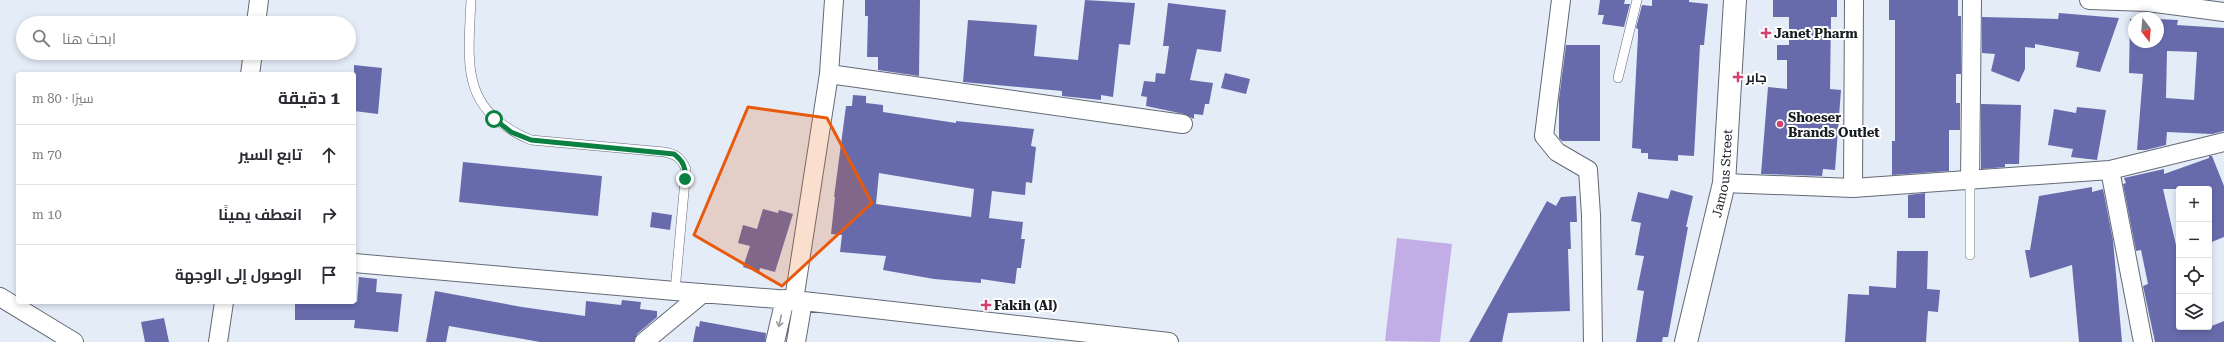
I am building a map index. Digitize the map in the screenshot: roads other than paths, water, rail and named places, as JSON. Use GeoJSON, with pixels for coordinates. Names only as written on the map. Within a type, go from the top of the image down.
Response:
{"type":"FeatureCollection","features":[{"type":"Feature","properties":{"kind":"street"},"geometry":{"type":"LineString","coordinates":[[257,16],[259,0]]}},
{"type":"Feature","properties":{"kind":"street"},"geometry":{"type":"LineString","coordinates":[[796,342],[794,300],[829,74],[834,0]]}},
{"type":"Feature","properties":{"kind":"street"},"geometry":{"type":"LineString","coordinates":[[1561,0],[1544,136],[1556,152],[1588,170],[1591,215],[1593,342]]}},
{"type":"Feature","properties":{"kind":"street","name":"Jamous Street"},"geometry":{"type":"LineString","coordinates":[[1686,342],[1724,183],[1734,0]]}},
{"type":"Feature","properties":{"kind":"street"},"geometry":{"type":"LineString","coordinates":[[1852,188],[1854,0]]}},
{"type":"Feature","properties":{"kind":"street"},"geometry":{"type":"LineString","coordinates":[[1970,181],[1972,0]]}},
{"type":"Feature","properties":{"kind":"street"},"geometry":{"type":"LineString","coordinates":[[2089,0],[2148,1],[2224,12]]}},
{"type":"Feature","properties":{"kind":"street"},"geometry":{"type":"LineString","coordinates":[[250,72],[252,60]]}},
{"type":"Feature","properties":{"kind":"street"},"geometry":{"type":"LineString","coordinates":[[829,74],[1183,124]]}},
{"type":"Feature","properties":{"kind":"street"},"geometry":{"type":"LineString","coordinates":[[1724,183],[1852,188],[1970,181],[2110,170],[2224,142]]}},
{"type":"Feature","properties":{"kind":"street"},"geometry":{"type":"LineString","coordinates":[[2110,170],[2143,342]]}},
{"type":"Feature","properties":{"kind":"street"},"geometry":{"type":"LineString","coordinates":[[356,263],[675,292],[794,300],[1169,342]]}},
{"type":"Feature","properties":{"kind":"street"},"geometry":{"type":"LineString","coordinates":[[644,342],[703,293]]}},
{"type":"Feature","properties":{"kind":"street"},"geometry":{"type":"LineString","coordinates":[[0,297],[74,342]]}},
{"type":"Feature","properties":{"kind":"street"},"geometry":{"type":"LineString","coordinates":[[775,342],[794,300]]}},
{"type":"Feature","properties":{"kind":"street"},"geometry":{"type":"LineString","coordinates":[[218,342],[224,304]]}},
{"type":"Feature","properties":{"kind":"lane"},"geometry":{"type":"LineString","coordinates":[[471,0],[468,63],[472,84],[481,103],[494,119],[506,128],[531,140],[664,152],[674,154],[682,160],[686,169],[675,292]]}},
{"type":"Feature","properties":{"kind":"lane"},"geometry":{"type":"LineString","coordinates":[[1618,78],[1637,0]]}},
{"type":"Feature","properties":{"kind":"lane"},"geometry":{"type":"LineString","coordinates":[[1970,181],[1970,254]]}},
{"type":"Feature","properties":{"kind":"place","name":"Janet Pharm"},"geometry":{"type":"Point","coordinates":[1766,33]}},
{"type":"Feature","properties":{"kind":"place","name":"جابر"},"geometry":{"type":"Point","coordinates":[1738,77]}},
{"type":"Feature","properties":{"kind":"place","name":"Shoeser Brands Outlet"},"geometry":{"type":"Point","coordinates":[1780,124]}},
{"type":"Feature","properties":{"kind":"place","name":"Fakih (Al)"},"geometry":{"type":"Point","coordinates":[986,305]}}]}
